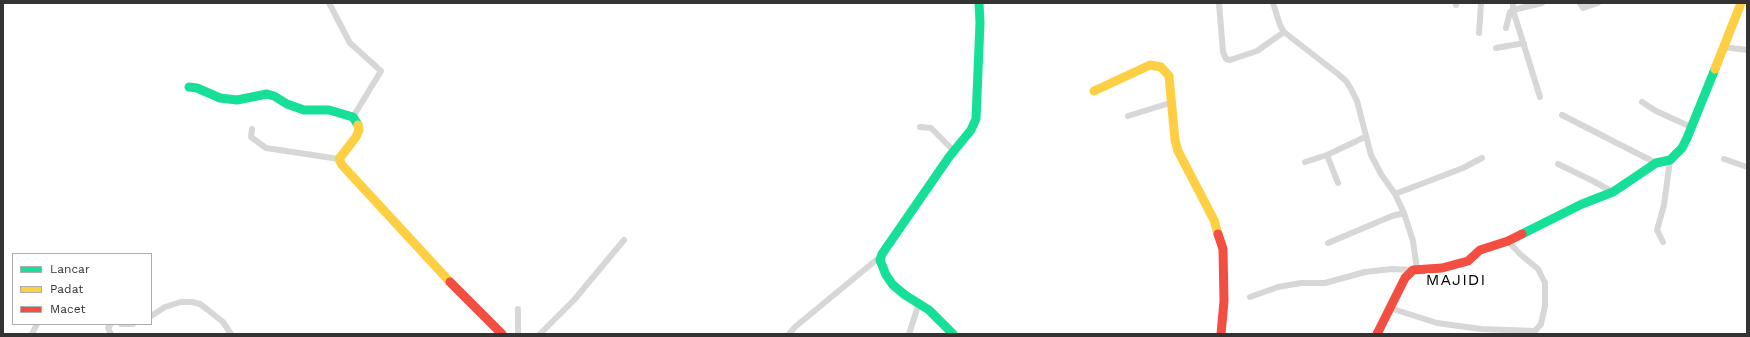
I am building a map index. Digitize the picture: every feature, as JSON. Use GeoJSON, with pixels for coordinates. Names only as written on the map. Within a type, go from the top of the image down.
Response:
{"type":"FeatureCollection","features":[{"type":"Feature","properties":{"kind":"street"},"geometry":{"type":"LineString","coordinates":[[329,3],[350,43],[381,72],[353,117]]}},
{"type":"Feature","properties":{"kind":"street"},"geometry":{"type":"LineString","coordinates":[[789,334],[795,327],[881,256],[954,151],[971,130],[976,114],[980,23],[979,3]]}},
{"type":"Feature","properties":{"kind":"street"},"geometry":{"type":"LineString","coordinates":[[1219,3],[1223,52],[1226,59],[1230,60],[1257,51],[1284,32]]}},
{"type":"Feature","properties":{"kind":"street"},"geometry":{"type":"LineString","coordinates":[[1273,3],[1280,25],[1284,32],[1346,81],[1357,101],[1365,137],[1374,163],[1395,194],[1404,213],[1413,241],[1415,270]]}},
{"type":"Feature","properties":{"kind":"street"},"geometry":{"type":"LineString","coordinates":[[1479,33],[1481,3]]}},
{"type":"Feature","properties":{"kind":"street"},"geometry":{"type":"LineString","coordinates":[[1513,3],[1513,10],[1540,97]]}},
{"type":"Feature","properties":{"kind":"street"},"geometry":{"type":"LineString","coordinates":[[1506,28],[1510,12],[1542,3]]}},
{"type":"Feature","properties":{"kind":"street"},"geometry":{"type":"LineString","coordinates":[[1580,3],[1583,8],[1598,3]]}},
{"type":"Feature","properties":{"kind":"street"},"geometry":{"type":"LineString","coordinates":[[1250,297],[1278,287],[1301,282],[1325,283],[1365,272],[1392,269],[1415,270],[1442,268],[1468,261],[1480,250],[1508,241],[1582,204],[1613,192],[1656,164],[1670,160],[1682,148],[1741,3]]}},
{"type":"Feature","properties":{"kind":"street"},"geometry":{"type":"LineString","coordinates":[[1496,48],[1524,43]]}},
{"type":"Feature","properties":{"kind":"street"},"geometry":{"type":"LineString","coordinates":[[1723,47],[1747,50]]}},
{"type":"Feature","properties":{"kind":"street"},"geometry":{"type":"LineString","coordinates":[[1094,91],[1144,67],[1154,65],[1161,67],[1169,76],[1173,129],[1178,150],[1214,220],[1223,249],[1224,301],[1221,334]]}},
{"type":"Feature","properties":{"kind":"street"},"geometry":{"type":"LineString","coordinates":[[189,87],[197,88],[220,98],[237,100],[267,94],[274,96],[287,104],[304,110],[329,110],[353,117],[358,124],[359,130],[356,137],[339,159]]}},
{"type":"Feature","properties":{"kind":"street"},"geometry":{"type":"LineString","coordinates":[[1128,116],[1172,102]]}},
{"type":"Feature","properties":{"kind":"street"},"geometry":{"type":"LineString","coordinates":[[1642,102],[1662,115],[1691,127]]}},
{"type":"Feature","properties":{"kind":"street"},"geometry":{"type":"LineString","coordinates":[[1562,115],[1656,164]]}},
{"type":"Feature","properties":{"kind":"street"},"geometry":{"type":"LineString","coordinates":[[920,127],[931,128],[954,151]]}},
{"type":"Feature","properties":{"kind":"street"},"geometry":{"type":"LineString","coordinates":[[252,128],[251,137],[266,148],[339,159],[350,174],[439,271],[502,334]]}},
{"type":"Feature","properties":{"kind":"street"},"geometry":{"type":"LineString","coordinates":[[1305,162],[1327,155],[1365,137]]}},
{"type":"Feature","properties":{"kind":"street"},"geometry":{"type":"LineString","coordinates":[[1327,155],[1338,183]]}},
{"type":"Feature","properties":{"kind":"street"},"geometry":{"type":"LineString","coordinates":[[1395,194],[1463,168],[1482,158]]}},
{"type":"Feature","properties":{"kind":"street"},"geometry":{"type":"LineString","coordinates":[[1724,159],[1747,167]]}},
{"type":"Feature","properties":{"kind":"street"},"geometry":{"type":"LineString","coordinates":[[1663,242],[1657,230],[1664,205],[1670,160]]}},
{"type":"Feature","properties":{"kind":"street"},"geometry":{"type":"LineString","coordinates":[[1558,164],[1593,180],[1613,192]]}},
{"type":"Feature","properties":{"kind":"street"},"geometry":{"type":"LineString","coordinates":[[1328,243],[1392,216],[1404,213]]}},
{"type":"Feature","properties":{"kind":"street"},"geometry":{"type":"LineString","coordinates":[[540,334],[574,300],[624,240]]}},
{"type":"Feature","properties":{"kind":"street"},"geometry":{"type":"LineString","coordinates":[[1390,308],[1437,323],[1481,329],[1535,331],[1541,324],[1545,306],[1545,283],[1538,269],[1520,254],[1508,241]]}},
{"type":"Feature","properties":{"kind":"street"},"geometry":{"type":"LineString","coordinates":[[881,256],[882,266],[893,285],[905,295],[929,310],[953,334]]}},
{"type":"Feature","properties":{"kind":"street"},"geometry":{"type":"LineString","coordinates":[[1378,334],[1405,278],[1415,270]]}},
{"type":"Feature","properties":{"kind":"street"},"geometry":{"type":"LineString","coordinates":[[152,315],[164,307],[181,302],[192,302],[200,304],[223,322],[231,334]]}},
{"type":"Feature","properties":{"kind":"street"},"geometry":{"type":"LineString","coordinates":[[909,334],[919,303]]}},
{"type":"Feature","properties":{"kind":"street"},"geometry":{"type":"LineString","coordinates":[[518,309],[518,334]]}},
{"type":"Feature","properties":{"kind":"street"},"geometry":{"type":"LineString","coordinates":[[32,334],[36,325]]}},
{"type":"Feature","properties":{"kind":"street"},"geometry":{"type":"LineString","coordinates":[[104,334],[110,329]]}},
{"type":"Feature","properties":{"kind":"traffic: fast"},"geometry":{"type":"LineString","coordinates":[[953,334],[929,310],[905,295],[893,285],[886,275],[880,260],[882,254],[949,157],[971,130],[976,119],[980,23],[979,3]]}},
{"type":"Feature","properties":{"kind":"traffic: fast"},"geometry":{"type":"LineString","coordinates":[[1522,234],[1582,204],[1613,192],[1656,163],[1670,160],[1682,148],[1687,138],[1715,69]]}},
{"type":"Feature","properties":{"kind":"traffic: fast"},"geometry":{"type":"LineString","coordinates":[[189,87],[197,88],[220,98],[237,100],[267,94],[274,96],[287,104],[304,110],[329,110],[353,117],[358,125]]}},
{"type":"Feature","properties":{"kind":"traffic: slow"},"geometry":{"type":"LineString","coordinates":[[1715,69],[1741,3]]}},
{"type":"Feature","properties":{"kind":"traffic: slow"},"geometry":{"type":"LineString","coordinates":[[1094,91],[1150,65],[1161,67],[1169,76],[1175,140],[1178,151],[1214,220],[1218,234]]}},
{"type":"Feature","properties":{"kind":"traffic: slow"},"geometry":{"type":"LineString","coordinates":[[358,125],[359,130],[356,137],[339,159],[342,165],[450,282]]}},
{"type":"Feature","properties":{"kind":"traffic: jam"},"geometry":{"type":"LineString","coordinates":[[1218,234],[1223,249],[1224,301],[1221,334]]}},
{"type":"Feature","properties":{"kind":"traffic: jam"},"geometry":{"type":"LineString","coordinates":[[1377,334],[1405,278],[1413,270],[1442,268],[1468,261],[1480,250],[1508,241],[1522,234]]}},
{"type":"Feature","properties":{"kind":"traffic: jam"},"geometry":{"type":"LineString","coordinates":[[450,282],[502,334]]}},
{"type":"Feature","properties":{"kind":"district","name":"MAJIDI"},"geometry":{"type":"Point","coordinates":[1456,280]}}]}
